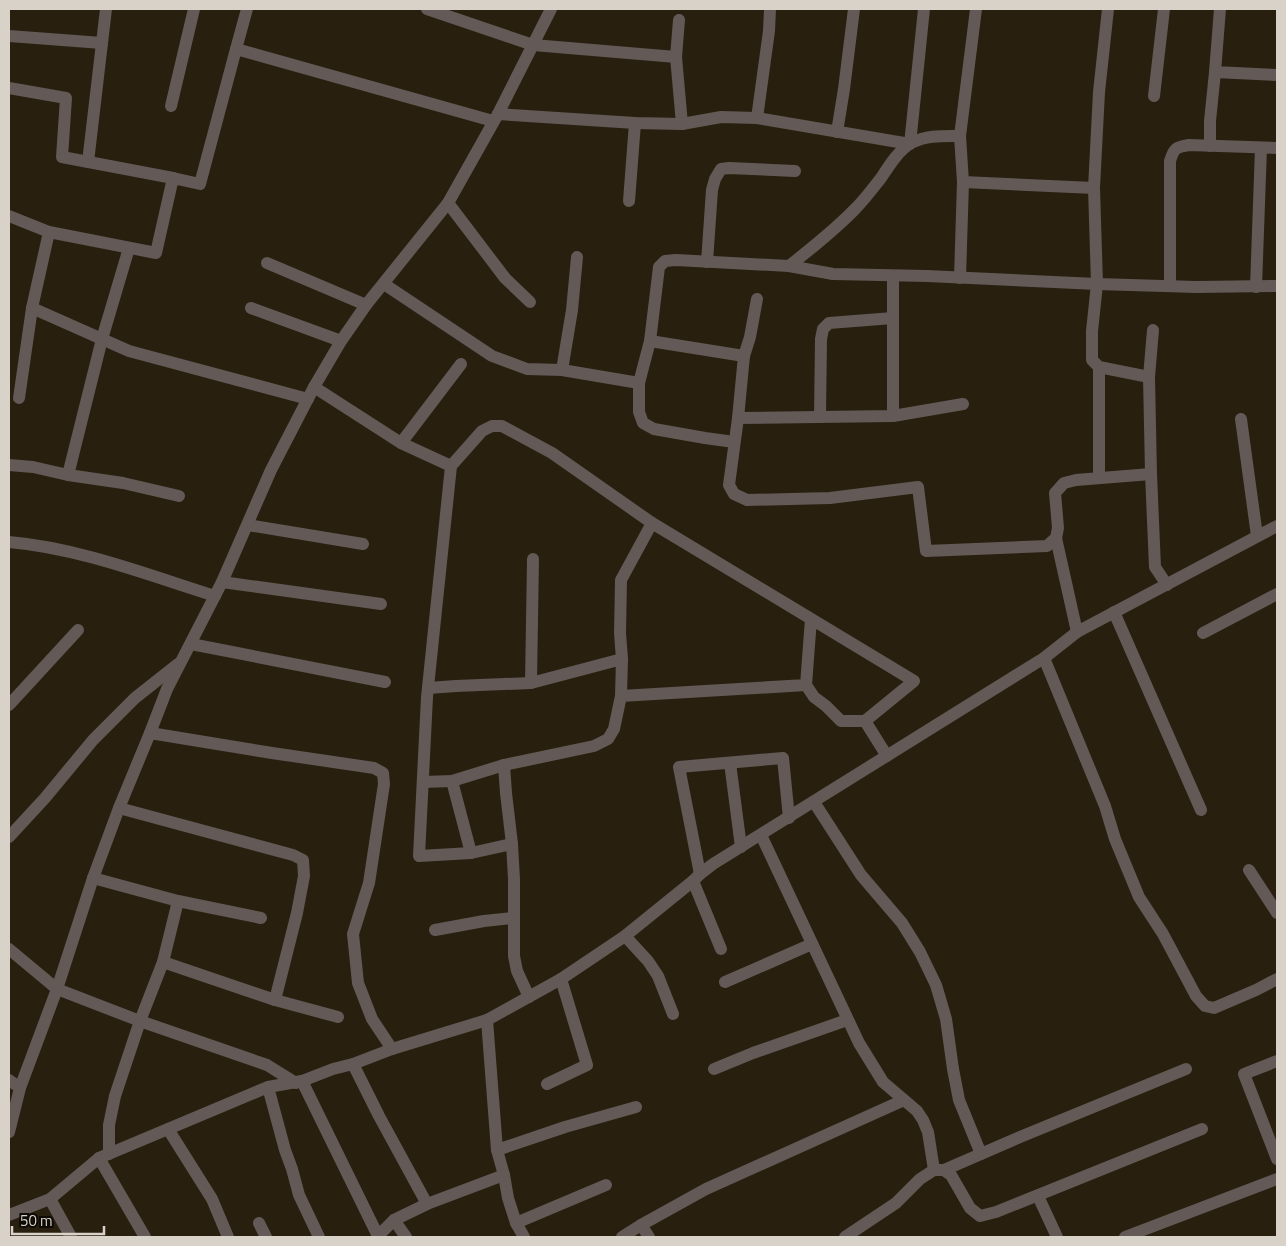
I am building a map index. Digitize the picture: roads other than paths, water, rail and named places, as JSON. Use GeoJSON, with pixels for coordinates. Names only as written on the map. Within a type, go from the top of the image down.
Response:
{"type":"FeatureCollection","features":[{"type":"Feature","properties":{"kind":"street"},"geometry":{"type":"LineString","coordinates":[[88,162],[106,9]]}},
{"type":"Feature","properties":{"kind":"street"},"geometry":{"type":"LineString","coordinates":[[171,106],[194,9]]}},
{"type":"Feature","properties":{"kind":"street"},"geometry":{"type":"LineString","coordinates":[[9,88],[66,98],[62,157],[200,184],[247,9]]}},
{"type":"Feature","properties":{"kind":"street"},"geometry":{"type":"LineString","coordinates":[[427,9],[533,45],[676,57]]}},
{"type":"Feature","properties":{"kind":"street"},"geometry":{"type":"LineString","coordinates":[[9,1132],[20,1088],[57,989],[93,878],[166,689],[222,582],[271,470],[314,387],[341,341],[366,305],[448,203],[551,9]]}},
{"type":"Feature","properties":{"kind":"street"},"geometry":{"type":"LineString","coordinates":[[757,118],[769,31],[770,9]]}},
{"type":"Feature","properties":{"kind":"street"},"geometry":{"type":"LineString","coordinates":[[837,132],[854,9]]}},
{"type":"Feature","properties":{"kind":"street"},"geometry":{"type":"LineString","coordinates":[[910,144],[924,9]]}},
{"type":"Feature","properties":{"kind":"street"},"geometry":{"type":"LineString","coordinates":[[960,278],[963,182],[960,136],[976,9]]}},
{"type":"Feature","properties":{"kind":"street"},"geometry":{"type":"LineString","coordinates":[[1108,9],[1099,92],[1094,188],[1096,284],[1092,331],[1092,360],[1099,367],[1149,377]]}},
{"type":"Feature","properties":{"kind":"street"},"geometry":{"type":"LineString","coordinates":[[1154,96],[1164,9]]}},
{"type":"Feature","properties":{"kind":"street"},"geometry":{"type":"LineString","coordinates":[[1210,146],[1210,121],[1220,9]]}},
{"type":"Feature","properties":{"kind":"street"},"geometry":{"type":"LineString","coordinates":[[679,20],[676,57],[682,124]]}},
{"type":"Feature","properties":{"kind":"street"},"geometry":{"type":"LineString","coordinates":[[9,36],[102,43]]}},
{"type":"Feature","properties":{"kind":"street"},"geometry":{"type":"LineString","coordinates":[[236,49],[495,117],[682,124],[721,117],[757,118],[910,144]]}},
{"type":"Feature","properties":{"kind":"street"},"geometry":{"type":"LineString","coordinates":[[1215,72],[1277,75]]}},
{"type":"Feature","properties":{"kind":"street"},"geometry":{"type":"LineString","coordinates":[[629,201],[635,123]]}},
{"type":"Feature","properties":{"kind":"street"},"geometry":{"type":"LineString","coordinates":[[789,266],[820,242],[856,208],[895,158],[910,144],[937,136],[960,136]]}},
{"type":"Feature","properties":{"kind":"street"},"geometry":{"type":"LineString","coordinates":[[1170,286],[1170,161],[1173,151],[1179,146],[1277,148]]}},
{"type":"Feature","properties":{"kind":"street"},"geometry":{"type":"LineString","coordinates":[[1256,287],[1260,148]]}},
{"type":"Feature","properties":{"kind":"street"},"geometry":{"type":"LineString","coordinates":[[707,262],[712,190],[715,179],[721,169],[795,171]]}},
{"type":"Feature","properties":{"kind":"street"},"geometry":{"type":"LineString","coordinates":[[9,216],[49,232],[156,253],[173,178]]}},
{"type":"Feature","properties":{"kind":"street"},"geometry":{"type":"LineString","coordinates":[[963,182],[1094,188]]}},
{"type":"Feature","properties":{"kind":"street"},"geometry":{"type":"LineString","coordinates":[[448,203],[505,278],[530,302]]}},
{"type":"Feature","properties":{"kind":"street"},"geometry":{"type":"LineString","coordinates":[[19,398],[32,308],[49,232]]}},
{"type":"Feature","properties":{"kind":"street"},"geometry":{"type":"LineString","coordinates":[[68,475],[102,339],[129,248]]}},
{"type":"Feature","properties":{"kind":"street"},"geometry":{"type":"LineString","coordinates":[[562,370],[572,310],[577,257]]}},
{"type":"Feature","properties":{"kind":"street"},"geometry":{"type":"LineString","coordinates":[[734,442],[654,429],[643,423],[639,412],[639,383],[650,341],[659,267],[665,261],[789,266],[833,274],[1170,286],[1277,286]]}},
{"type":"Feature","properties":{"kind":"street"},"geometry":{"type":"LineString","coordinates":[[267,264],[366,305]]}},
{"type":"Feature","properties":{"kind":"street"},"geometry":{"type":"LineString","coordinates":[[893,276],[893,416]]}},
{"type":"Feature","properties":{"kind":"street"},"geometry":{"type":"LineString","coordinates":[[384,284],[492,356],[527,369],[562,370],[639,383]]}},
{"type":"Feature","properties":{"kind":"street"},"geometry":{"type":"LineString","coordinates":[[757,299],[744,356],[729,485],[734,494],[747,500],[830,498],[918,487],[926,551],[1046,546],[1056,538]]}},
{"type":"Feature","properties":{"kind":"street"},"geometry":{"type":"LineString","coordinates":[[32,308],[129,351],[308,399]]}},
{"type":"Feature","properties":{"kind":"street"},"geometry":{"type":"LineString","coordinates":[[251,308],[341,341]]}},
{"type":"Feature","properties":{"kind":"street"},"geometry":{"type":"LineString","coordinates":[[820,417],[820,339],[823,329],[829,323],[893,318]]}},
{"type":"Feature","properties":{"kind":"street"},"geometry":{"type":"LineString","coordinates":[[1153,330],[1149,377],[1155,567],[1167,585]]}},
{"type":"Feature","properties":{"kind":"street"},"geometry":{"type":"LineString","coordinates":[[650,341],[744,356]]}},
{"type":"Feature","properties":{"kind":"street"},"geometry":{"type":"LineString","coordinates":[[401,443],[461,364]]}},
{"type":"Feature","properties":{"kind":"street"},"geometry":{"type":"LineString","coordinates":[[1099,367],[1099,478]]}},
{"type":"Feature","properties":{"kind":"street"},"geometry":{"type":"LineString","coordinates":[[314,387],[401,443],[451,466]]}},
{"type":"Feature","properties":{"kind":"street"},"geometry":{"type":"LineString","coordinates":[[738,418],[893,416],[963,404]]}},
{"type":"Feature","properties":{"kind":"street"},"geometry":{"type":"LineString","coordinates":[[1241,419],[1257,536]]}},
{"type":"Feature","properties":{"kind":"street"},"geometry":{"type":"LineString","coordinates":[[512,844],[471,853],[419,856],[428,688],[451,466],[482,431],[492,426],[502,426],[552,453],[652,523],[914,681],[865,721],[841,722],[826,706],[814,698],[806,685],[811,619]]}},
{"type":"Feature","properties":{"kind":"street"},"geometry":{"type":"LineString","coordinates":[[9,465],[34,467],[68,475],[123,483],[180,496]]}},
{"type":"Feature","properties":{"kind":"street"},"geometry":{"type":"LineString","coordinates":[[1077,632],[1056,538],[1058,528],[1055,493],[1064,483],[1076,480],[1152,474]]}},
{"type":"Feature","properties":{"kind":"street"},"geometry":{"type":"LineString","coordinates":[[422,782],[452,781],[504,765],[594,746],[608,739],[614,729],[621,696],[621,580],[652,523]]}},
{"type":"Feature","properties":{"kind":"street"},"geometry":{"type":"LineString","coordinates":[[248,525],[363,544]]}},
{"type":"Feature","properties":{"kind":"street"},"geometry":{"type":"LineString","coordinates":[[9,1215],[50,1199],[104,1156],[268,1087],[299,1082],[392,1049],[487,1020],[561,980],[625,936],[696,877],[1044,658],[1077,632],[1257,536],[1276,529]]}},
{"type":"Feature","properties":{"kind":"street"},"geometry":{"type":"LineString","coordinates":[[9,542],[53,547],[132,569],[215,596]]}},
{"type":"Feature","properties":{"kind":"street"},"geometry":{"type":"LineString","coordinates":[[531,683],[533,559]]}},
{"type":"Feature","properties":{"kind":"street"},"geometry":{"type":"LineString","coordinates":[[222,582],[381,604]]}},
{"type":"Feature","properties":{"kind":"street"},"geometry":{"type":"LineString","coordinates":[[1203,633],[1277,594]]}},
{"type":"Feature","properties":{"kind":"street"},"geometry":{"type":"LineString","coordinates":[[1114,612],[1201,810]]}},
{"type":"Feature","properties":{"kind":"street"},"geometry":{"type":"LineString","coordinates":[[9,705],[78,630]]}},
{"type":"Feature","properties":{"kind":"street"},"geometry":{"type":"LineString","coordinates":[[191,644],[385,682]]}},
{"type":"Feature","properties":{"kind":"street"},"geometry":{"type":"LineString","coordinates":[[1044,658],[1105,806],[1115,839],[1139,897],[1163,934],[1196,996],[1205,1006],[1214,1008],[1277,979]]}},
{"type":"Feature","properties":{"kind":"street"},"geometry":{"type":"LineString","coordinates":[[428,688],[531,683],[622,659]]}},
{"type":"Feature","properties":{"kind":"street"},"geometry":{"type":"LineString","coordinates":[[9,837],[45,798],[93,740],[135,698],[182,660]]}},
{"type":"Feature","properties":{"kind":"street"},"geometry":{"type":"LineString","coordinates":[[621,696],[806,685]]}},
{"type":"Feature","properties":{"kind":"street"},"geometry":{"type":"LineString","coordinates":[[865,721],[888,756]]}},
{"type":"Feature","properties":{"kind":"street"},"geometry":{"type":"LineString","coordinates":[[150,733],[374,768],[382,772],[384,784],[369,883],[353,934],[358,983],[372,1018],[392,1049]]}},
{"type":"Feature","properties":{"kind":"street"},"geometry":{"type":"LineString","coordinates":[[721,949],[696,877],[680,767],[782,758],[789,818]]}},
{"type":"Feature","properties":{"kind":"street"},"geometry":{"type":"LineString","coordinates":[[730,763],[741,847]]}},
{"type":"Feature","properties":{"kind":"street"},"geometry":{"type":"LineString","coordinates":[[504,765],[514,879],[514,956],[517,971],[529,997]]}},
{"type":"Feature","properties":{"kind":"street"},"geometry":{"type":"LineString","coordinates":[[452,781],[471,853]]}},
{"type":"Feature","properties":{"kind":"street"},"geometry":{"type":"LineString","coordinates":[[814,802],[861,875],[902,923],[920,952],[936,985],[946,1020],[959,1100],[981,1154]]}},
{"type":"Feature","properties":{"kind":"street"},"geometry":{"type":"LineString","coordinates":[[119,808],[293,854],[303,860],[304,876],[297,913],[275,1000]]}},
{"type":"Feature","properties":{"kind":"street"},"geometry":{"type":"LineString","coordinates":[[761,835],[859,1043],[883,1082],[917,1111],[923,1120],[939,1170]]}},
{"type":"Feature","properties":{"kind":"street"},"geometry":{"type":"LineString","coordinates":[[1249,870],[1277,913]]}},
{"type":"Feature","properties":{"kind":"street"},"geometry":{"type":"LineString","coordinates":[[93,878],[178,902],[261,918]]}},
{"type":"Feature","properties":{"kind":"street"},"geometry":{"type":"LineString","coordinates":[[145,1237],[104,1156],[115,1096],[140,1021],[163,962],[178,902]]}},
{"type":"Feature","properties":{"kind":"street"},"geometry":{"type":"LineString","coordinates":[[435,930],[513,918]]}},
{"type":"Feature","properties":{"kind":"street"},"geometry":{"type":"LineString","coordinates":[[625,936],[648,961],[658,976],[673,1014]]}},
{"type":"Feature","properties":{"kind":"street"},"geometry":{"type":"LineString","coordinates":[[725,982],[812,944]]}},
{"type":"Feature","properties":{"kind":"street"},"geometry":{"type":"LineString","coordinates":[[9,949],[57,989],[140,1021],[267,1065],[299,1082],[378,1237],[394,1220],[427,1204],[504,1175]]}},
{"type":"Feature","properties":{"kind":"street"},"geometry":{"type":"LineString","coordinates":[[163,962],[275,1000],[338,1018]]}},
{"type":"Feature","properties":{"kind":"street"},"geometry":{"type":"LineString","coordinates":[[547,1084],[587,1065],[561,980]]}},
{"type":"Feature","properties":{"kind":"street"},"geometry":{"type":"LineString","coordinates":[[487,1020],[497,1150],[508,1198],[516,1223],[524,1237]]}},
{"type":"Feature","properties":{"kind":"street"},"geometry":{"type":"LineString","coordinates":[[714,1069],[753,1053],[848,1020]]}},
{"type":"Feature","properties":{"kind":"street"},"geometry":{"type":"LineString","coordinates":[[1277,1061],[1244,1074],[1277,1159]]}},
{"type":"Feature","properties":{"kind":"street"},"geometry":{"type":"LineString","coordinates":[[353,1064],[427,1204]]}},
{"type":"Feature","properties":{"kind":"street"},"geometry":{"type":"LineString","coordinates":[[845,1237],[896,1203],[920,1180],[939,1170],[1186,1069]]}},
{"type":"Feature","properties":{"kind":"street"},"geometry":{"type":"LineString","coordinates":[[9,1080],[20,1088]]}},
{"type":"Feature","properties":{"kind":"street"},"geometry":{"type":"LineString","coordinates":[[268,1087],[299,1195],[319,1237]]}},
{"type":"Feature","properties":{"kind":"street"},"geometry":{"type":"LineString","coordinates":[[622,1237],[706,1189],[904,1100]]}},
{"type":"Feature","properties":{"kind":"street"},"geometry":{"type":"LineString","coordinates":[[497,1150],[565,1127],[636,1107]]}},
{"type":"Feature","properties":{"kind":"street"},"geometry":{"type":"LineString","coordinates":[[168,1129],[212,1199],[228,1237]]}},
{"type":"Feature","properties":{"kind":"street"},"geometry":{"type":"LineString","coordinates":[[939,1170],[951,1175],[970,1208],[980,1216],[1038,1196],[1202,1129]]}},
{"type":"Feature","properties":{"kind":"street"},"geometry":{"type":"LineString","coordinates":[[1125,1237],[1276,1182]]}},
{"type":"Feature","properties":{"kind":"street"},"geometry":{"type":"LineString","coordinates":[[516,1223],[606,1185]]}},
{"type":"Feature","properties":{"kind":"street"},"geometry":{"type":"LineString","coordinates":[[1038,1196],[1056,1237]]}},
{"type":"Feature","properties":{"kind":"street"},"geometry":{"type":"LineString","coordinates":[[50,1199],[71,1237]]}},
{"type":"Feature","properties":{"kind":"street"},"geometry":{"type":"LineString","coordinates":[[394,1220],[406,1237]]}},
{"type":"Feature","properties":{"kind":"street"},"geometry":{"type":"LineString","coordinates":[[259,1223],[266,1237]]}},
{"type":"Feature","properties":{"kind":"street"},"geometry":{"type":"LineString","coordinates":[[641,1225],[649,1237]]}}]}
